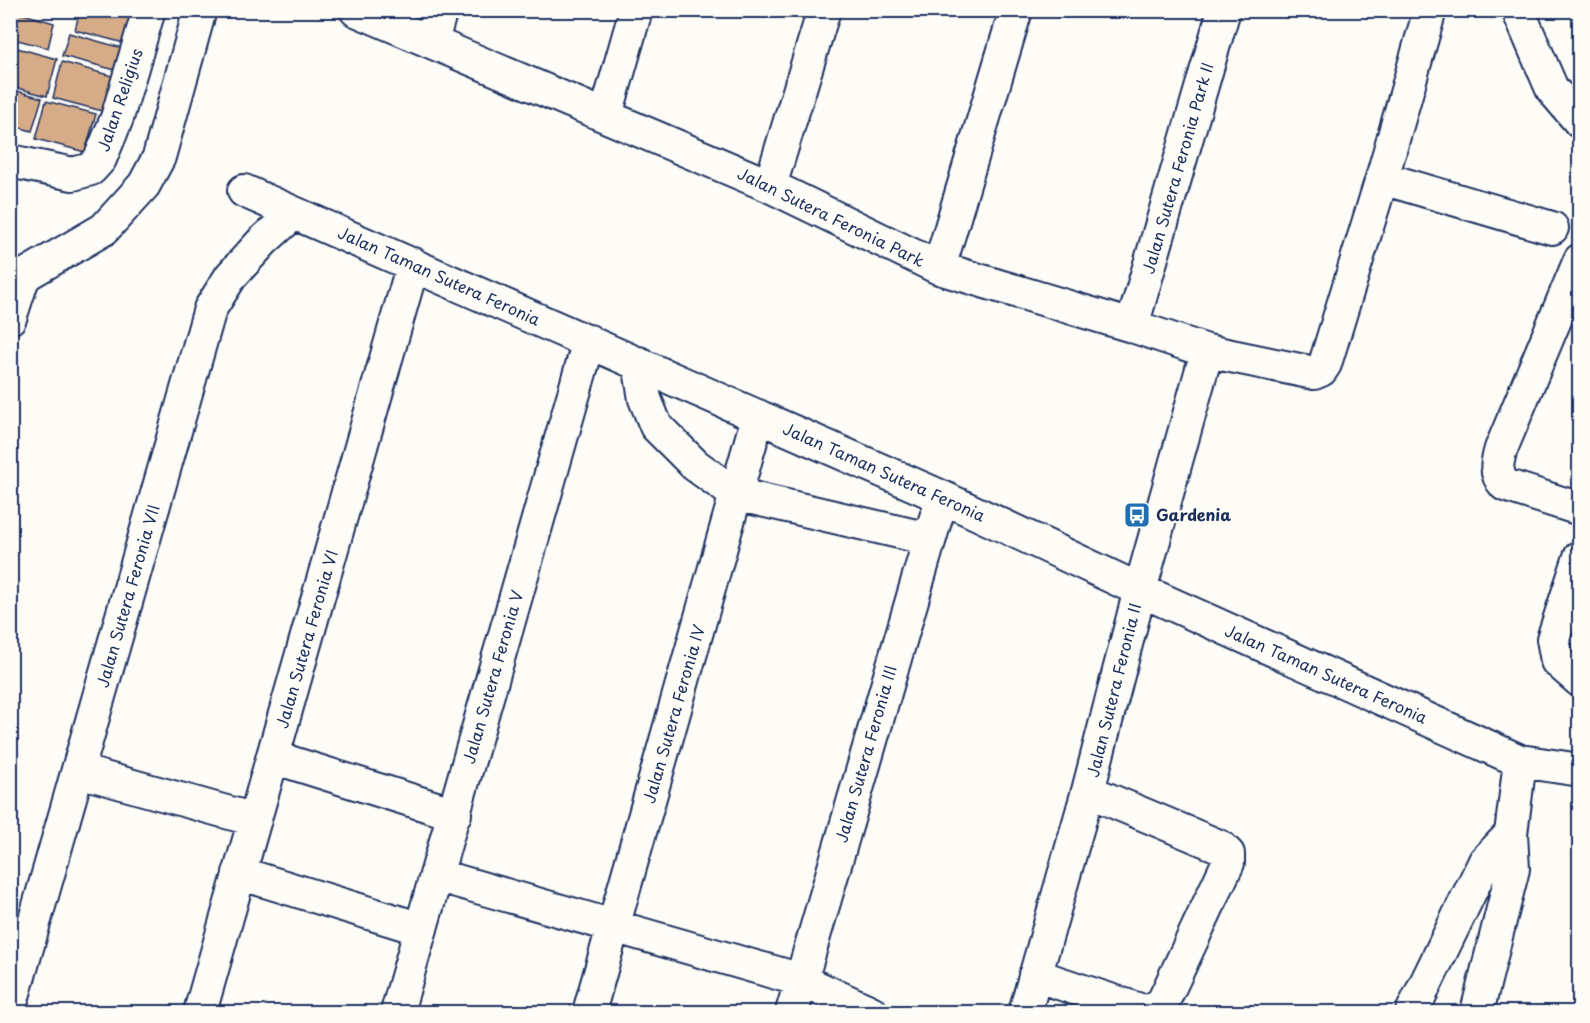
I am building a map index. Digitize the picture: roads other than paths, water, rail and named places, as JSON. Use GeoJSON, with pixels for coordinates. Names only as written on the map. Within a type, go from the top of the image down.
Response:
{"type":"FeatureCollection","features":[{"type":"Feature","properties":{"kind":"street","name":"Jalan Religius"},"geometry":{"type":"LineString","coordinates":[[10,161],[73,174],[91,169],[100,159],[117,118],[149,10]]}},
{"type":"Feature","properties":{"kind":"street"},"geometry":{"type":"LineString","coordinates":[[10,318],[22,281],[27,274],[104,229],[144,185],[159,157],[200,10]]}},
{"type":"Feature","properties":{"kind":"street","name":"Jalan Sutera Feronia Park"},"geometry":{"type":"LineString","coordinates":[[356,10],[770,186],[939,268],[1207,351],[1314,374],[1325,364],[1382,178]]}},
{"type":"Feature","properties":{"kind":"street"},"geometry":{"type":"LineString","coordinates":[[432,41],[441,10]]}},
{"type":"Feature","properties":{"kind":"street"},"geometry":{"type":"LineString","coordinates":[[606,115],[636,10]]}},
{"type":"Feature","properties":{"kind":"street"},"geometry":{"type":"LineString","coordinates":[[770,186],[824,10]]}},
{"type":"Feature","properties":{"kind":"street"},"geometry":{"type":"LineString","coordinates":[[939,268],[1016,10]]}},
{"type":"Feature","properties":{"kind":"street","name":"Jalan Sutera Feronia Park II"},"geometry":{"type":"LineString","coordinates":[[1132,326],[1224,10]]}},
{"type":"Feature","properties":{"kind":"street"},"geometry":{"type":"LineString","coordinates":[[1430,10],[1382,178],[1552,228]]}},
{"type":"Feature","properties":{"kind":"street"},"geometry":{"type":"LineString","coordinates":[[1518,10],[1552,89],[1580,122]]}},
{"type":"Feature","properties":{"kind":"street","name":"Jalan Taman Sutera Feronia"},"geometry":{"type":"LineString","coordinates":[[244,191],[942,497],[1140,590],[1520,761],[1580,770]]}},
{"type":"Feature","properties":{"kind":"street","name":"Jalan Sutera Feronia VII"},"geometry":{"type":"LineString","coordinates":[[10,1007],[210,309],[231,276],[263,241],[294,213]]}},
{"type":"Feature","properties":{"kind":"street"},"geometry":{"type":"LineString","coordinates":[[1580,260],[1501,448],[1497,464],[1499,479],[1505,485],[1580,509]]}},
{"type":"Feature","properties":{"kind":"street","name":"Jalan Sutera Feronia VI"},"geometry":{"type":"LineString","coordinates":[[200,1012],[413,264]]}},
{"type":"Feature","properties":{"kind":"street","name":"Jalan Sutera Feronia V"},"geometry":{"type":"LineString","coordinates":[[397,1012],[589,341]]}},
{"type":"Feature","properties":{"kind":"street","name":"Jalan Sutera Feronia II"},"geometry":{"type":"LineString","coordinates":[[1025,1012],[1088,791],[1140,590],[1207,351]]}},
{"type":"Feature","properties":{"kind":"street"},"geometry":{"type":"LineString","coordinates":[[639,363],[645,399],[656,426],[695,465],[735,494],[928,539]]}},
{"type":"Feature","properties":{"kind":"street","name":"Jalan Sutera Feronia IV"},"geometry":{"type":"LineString","coordinates":[[589,1012],[758,416]]}},
{"type":"Feature","properties":{"kind":"street","name":"Jalan Sutera Feronia III"},"geometry":{"type":"LineString","coordinates":[[792,1012],[942,497]]}},
{"type":"Feature","properties":{"kind":"street"},"geometry":{"type":"LineString","coordinates":[[1580,557],[1553,639],[1557,662],[1580,681]]}},
{"type":"Feature","properties":{"kind":"street"},"geometry":{"type":"LineString","coordinates":[[273,757],[454,814]]}},
{"type":"Feature","properties":{"kind":"street"},"geometry":{"type":"LineString","coordinates":[[1478,1012],[1513,869],[1511,834],[1520,761]]}},
{"type":"Feature","properties":{"kind":"street"},"geometry":{"type":"LineString","coordinates":[[79,771],[255,820]]}},
{"type":"Feature","properties":{"kind":"street","name":"Jalan Sutera Feronia II"},"geometry":{"type":"LineString","coordinates":[[1035,975],[1140,1010],[1151,1011],[1163,1002],[1228,862],[1228,854],[1221,847],[1088,791]]}},
{"type":"Feature","properties":{"kind":"street"},"geometry":{"type":"LineString","coordinates":[[1412,1012],[1485,861],[1511,834]]}},
{"type":"Feature","properties":{"kind":"street"},"geometry":{"type":"LineString","coordinates":[[239,873],[421,929]]}},
{"type":"Feature","properties":{"kind":"street"},"geometry":{"type":"LineString","coordinates":[[436,875],[801,980],[871,1012]]}},
{"type":"Feature","properties":{"kind":"place","name":"Gardenia"},"geometry":{"type":"Point","coordinates":[1137,515]}}]}
